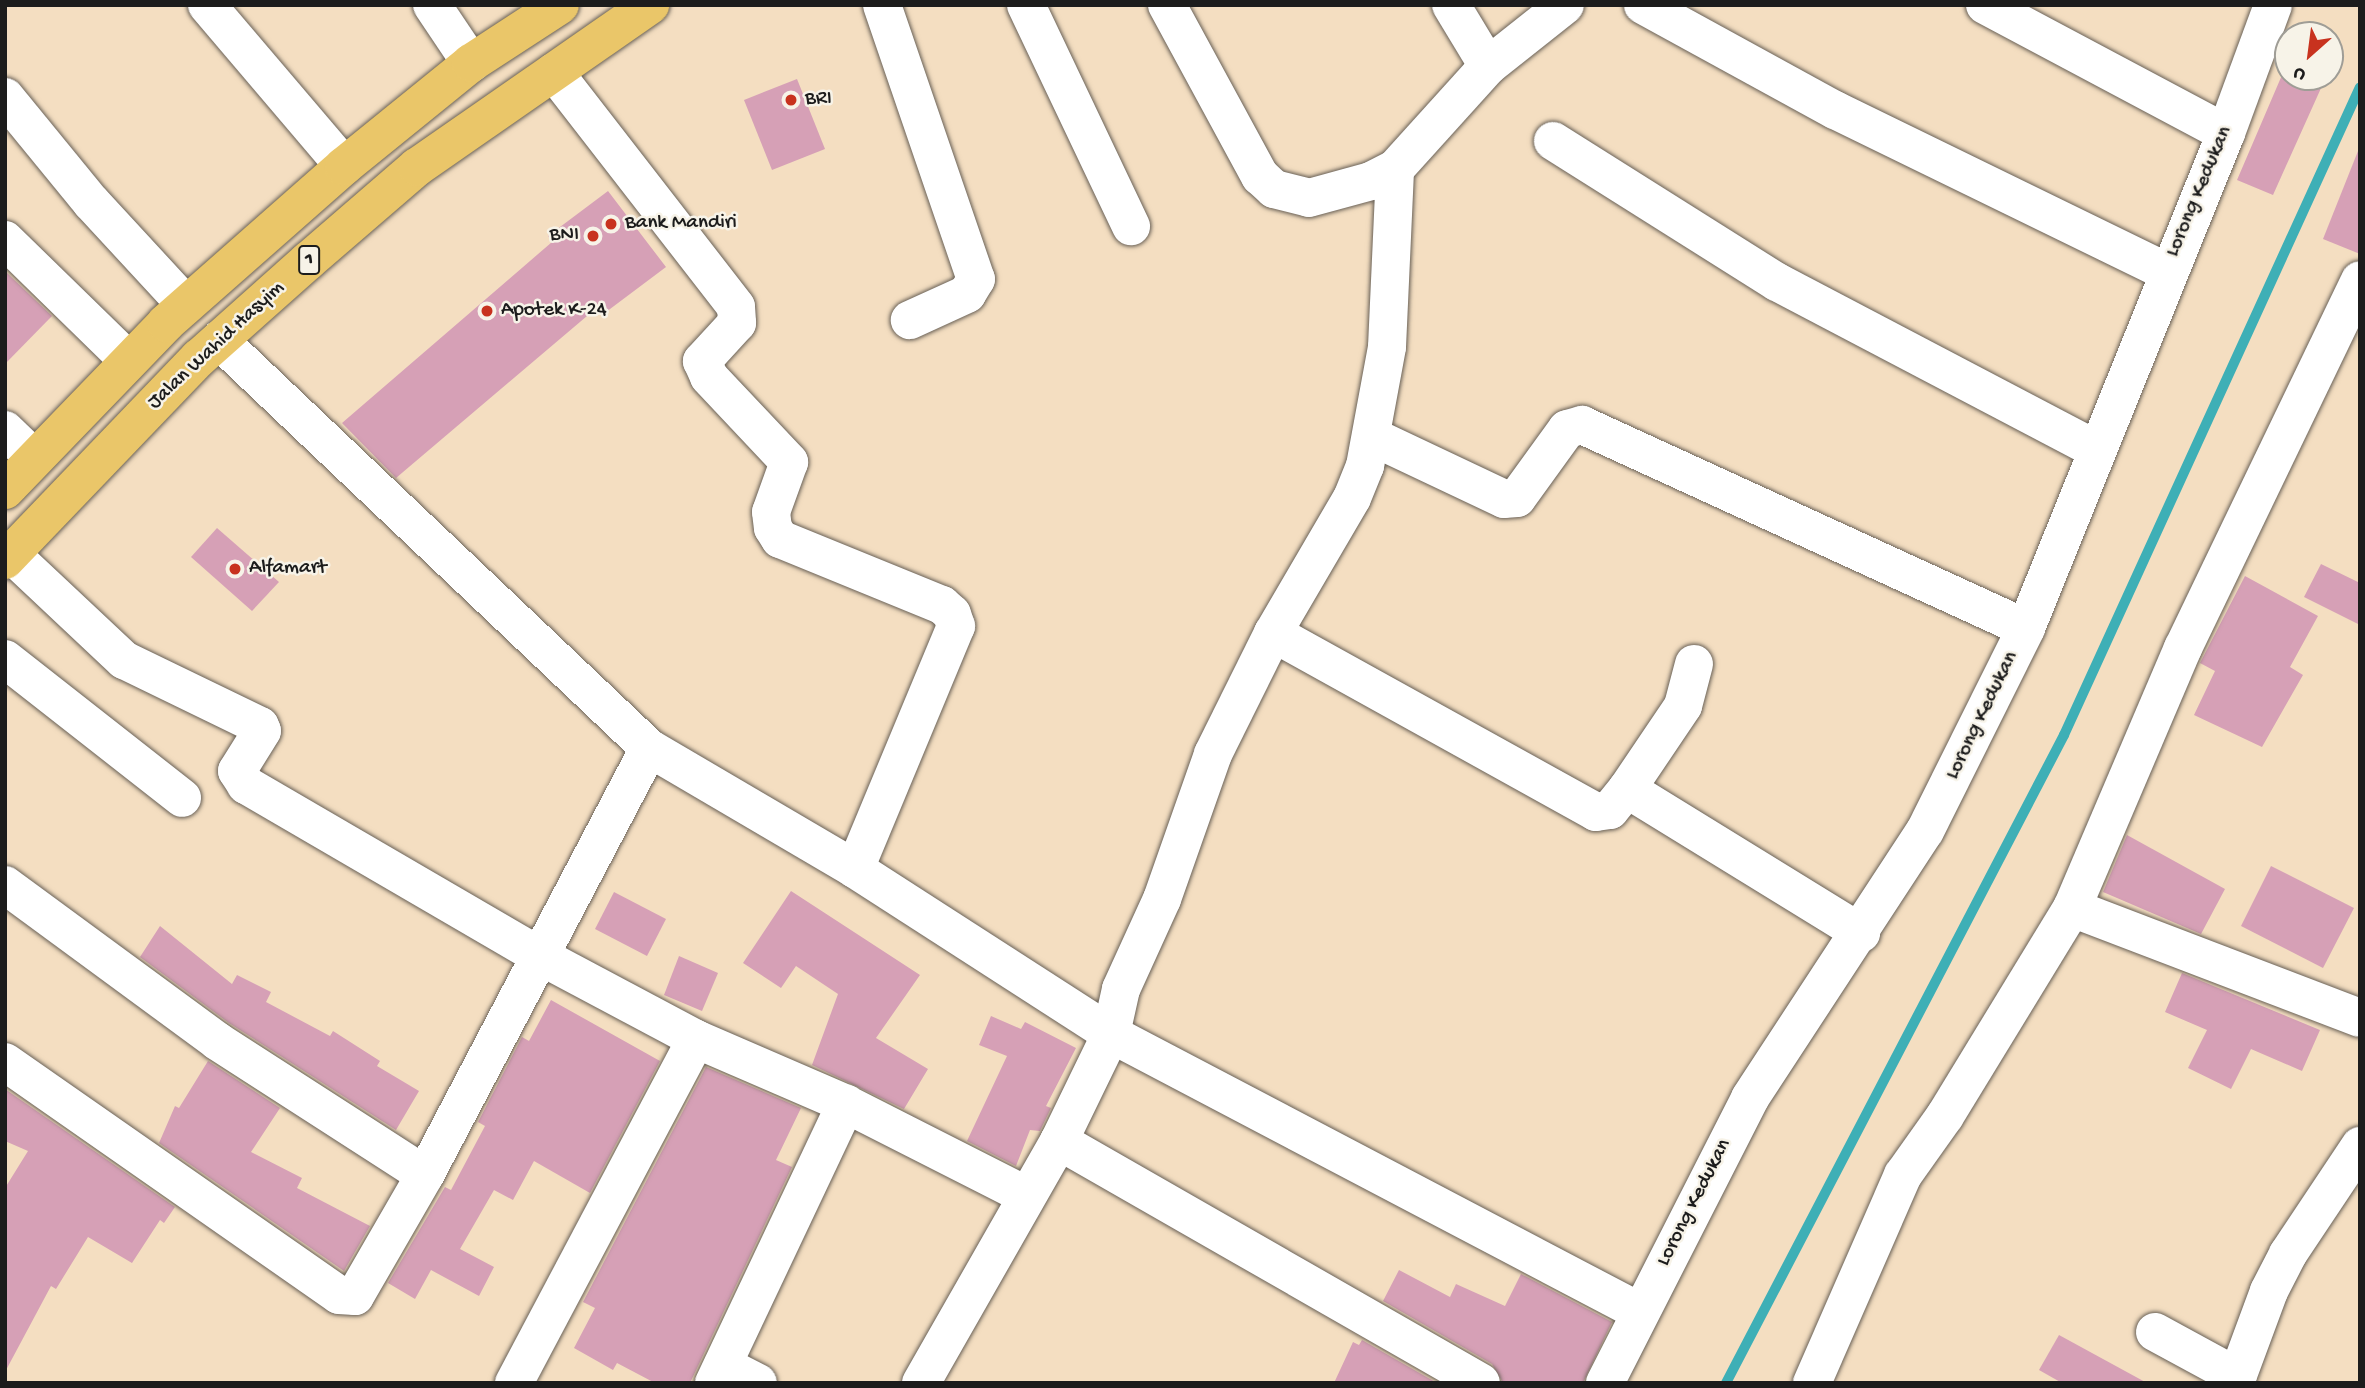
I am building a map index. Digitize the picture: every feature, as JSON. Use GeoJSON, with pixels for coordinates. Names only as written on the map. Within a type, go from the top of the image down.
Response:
{"type":"FeatureCollection","features":[{"type":"Feature","properties":{"kind":"highway","name":"Jalan Wahid Hasyim"},"geometry":{"type":"LineString","coordinates":[[8,557],[219,340],[417,167],[650,5]]}},
{"type":"Feature","properties":{"kind":"highway","name":"1"},"geometry":{"type":"LineString","coordinates":[[5,490],[186,305],[344,166],[471,63],[558,6]]}},
{"type":"Feature","properties":{"kind":"street"},"geometry":{"type":"LineString","coordinates":[[207,5],[344,166]]}},
{"type":"Feature","properties":{"kind":"street"},"geometry":{"type":"LineString","coordinates":[[432,5],[471,63]]}},
{"type":"Feature","properties":{"kind":"street"},"geometry":{"type":"LineString","coordinates":[[882,5],[975,272],[972,290],[910,320]]}},
{"type":"Feature","properties":{"kind":"street"},"geometry":{"type":"LineString","coordinates":[[1026,5],[1131,226]]}},
{"type":"Feature","properties":{"kind":"street"},"geometry":{"type":"LineString","coordinates":[[1167,5],[1260,176],[1275,188],[1309,198],[1371,181],[1395,169],[1488,66],[1565,5]]}},
{"type":"Feature","properties":{"kind":"street"},"geometry":{"type":"LineString","coordinates":[[1451,5],[1488,66]]}},
{"type":"Feature","properties":{"kind":"street"},"geometry":{"type":"LineString","coordinates":[[1643,5],[1835,110],[2167,272]]}},
{"type":"Feature","properties":{"kind":"street"},"geometry":{"type":"LineString","coordinates":[[1985,5],[2227,133]]}},
{"type":"Feature","properties":{"kind":"street","name":"Lorong Kedukan"},"geometry":{"type":"LineString","coordinates":[[1605,1383],[1750,1098],[1861,933],[1925,831],[2026,628],[2167,272],[2227,133],[2273,5]]}},
{"type":"Feature","properties":{"kind":"street"},"geometry":{"type":"LineString","coordinates":[[554,72],[736,307],[737,323],[702,361],[709,377],[789,462],[771,512],[772,528],[780,539],[942,605],[952,614],[956,626],[855,869]]}},
{"type":"Feature","properties":{"kind":"street"},"geometry":{"type":"LineString","coordinates":[[5,97],[91,202],[186,305]]}},
{"type":"Feature","properties":{"kind":"street"},"geometry":{"type":"LineString","coordinates":[[1553,141],[1777,282],[2097,450]]}},
{"type":"Feature","properties":{"kind":"street"},"geometry":{"type":"LineString","coordinates":[[921,1383],[1025,1195],[1059,1141],[1111,1034],[1121,989],[1162,899],[1213,754],[1273,633],[1352,498],[1373,437],[1387,347],[1395,169]]}},
{"type":"Feature","properties":{"kind":"street"},"geometry":{"type":"LineString","coordinates":[[5,240],[129,362]]}},
{"type":"Feature","properties":{"kind":"street"},"geometry":{"type":"LineString","coordinates":[[1812,1383],[1903,1175],[1945,1116],[2072,908],[2183,648],[2360,280]]}},
{"type":"Feature","properties":{"kind":"street"},"geometry":{"type":"LineString","coordinates":[[219,340],[649,748],[855,869],[1111,1034],[1640,1312]]}},
{"type":"Feature","properties":{"kind":"street"},"geometry":{"type":"LineString","coordinates":[[1373,437],[1504,499],[1517,498],[1528,489],[1567,429],[1582,425],[2026,628]]}},
{"type":"Feature","properties":{"kind":"street"},"geometry":{"type":"LineString","coordinates":[[5,430],[34,458]]}},
{"type":"Feature","properties":{"kind":"street"},"geometry":{"type":"LineString","coordinates":[[8,557],[124,660],[260,726],[262,731],[237,771],[246,785],[540,956],[696,1039],[846,1104],[1025,1195]]}},
{"type":"Feature","properties":{"kind":"street"},"geometry":{"type":"LineString","coordinates":[[1273,633],[1596,812],[1606,813],[1627,789],[1683,706],[1693,664]]}},
{"type":"Feature","properties":{"kind":"street"},"geometry":{"type":"LineString","coordinates":[[5,659],[182,798]]}},
{"type":"Feature","properties":{"kind":"street"},"geometry":{"type":"LineString","coordinates":[[5,1062],[346,1298],[360,1292],[425,1175],[649,748]]}},
{"type":"Feature","properties":{"kind":"street"},"geometry":{"type":"LineString","coordinates":[[1627,789],[1861,933]]}},
{"type":"Feature","properties":{"kind":"street"},"geometry":{"type":"LineString","coordinates":[[5,885],[217,1041],[425,1175]]}},
{"type":"Feature","properties":{"kind":"street"},"geometry":{"type":"LineString","coordinates":[[2072,908],[2277,990],[2360,1018]]}},
{"type":"Feature","properties":{"kind":"street"},"geometry":{"type":"LineString","coordinates":[[514,1383],[696,1039]]}},
{"type":"Feature","properties":{"kind":"street"},"geometry":{"type":"LineString","coordinates":[[758,1383],[719,1374],[846,1104]]}},
{"type":"Feature","properties":{"kind":"street"},"geometry":{"type":"LineString","coordinates":[[1059,1141],[1480,1383]]}},
{"type":"Feature","properties":{"kind":"street"},"geometry":{"type":"LineString","coordinates":[[2154,1332],[2236,1380],[2269,1291],[2288,1254],[2360,1146]]}},
{"type":"Feature","properties":{"kind":"building"},"geometry":{"type":"Polygon","coordinates":[[[797,79],[825,149],[772,170],[744,100],[797,79]]]}},
{"type":"Feature","properties":{"kind":"building"},"geometry":{"type":"Polygon","coordinates":[[[2275,91],[2320,91],[2273,195],[2237,180],[2275,91]]]}},
{"type":"Feature","properties":{"kind":"building"},"geometry":{"type":"Polygon","coordinates":[[[2360,151],[2360,254],[2323,239],[2360,151]]]}},
{"type":"Feature","properties":{"kind":"building"},"geometry":{"type":"Polygon","coordinates":[[[608,191],[666,267],[606,312],[600,305],[396,478],[342,423],[552,242],[548,236],[608,191]]]}},
{"type":"Feature","properties":{"kind":"building"},"geometry":{"type":"Polygon","coordinates":[[[5,271],[52,316],[5,364],[5,271]]]}},
{"type":"Feature","properties":{"kind":"building","name":"Alfamart"},"geometry":{"type":"Polygon","coordinates":[[[217,528],[279,582],[252,611],[191,557],[217,528]]]}},
{"type":"Feature","properties":{"kind":"building"},"geometry":{"type":"Polygon","coordinates":[[[2321,564],[2360,583],[2360,625],[2304,597],[2321,564]]]}},
{"type":"Feature","properties":{"kind":"building"},"geometry":{"type":"Polygon","coordinates":[[[2245,576],[2318,616],[2290,667],[2303,675],[2262,747],[2194,715],[2215,671],[2200,663],[2245,576]]]}},
{"type":"Feature","properties":{"kind":"building"},"geometry":{"type":"Polygon","coordinates":[[[2127,835],[2225,889],[2201,934],[2103,892],[2127,835]]]}},
{"type":"Feature","properties":{"kind":"building"},"geometry":{"type":"Polygon","coordinates":[[[2271,866],[2354,908],[2323,968],[2241,926],[2271,866]]]}},
{"type":"Feature","properties":{"kind":"building"},"geometry":{"type":"Polygon","coordinates":[[[791,891],[920,975],[876,1038],[928,1069],[904,1109],[812,1065],[838,994],[796,966],[781,988],[743,963],[791,891]]]}},
{"type":"Feature","properties":{"kind":"building"},"geometry":{"type":"Polygon","coordinates":[[[614,892],[666,919],[647,956],[595,929],[614,892]]]}},
{"type":"Feature","properties":{"kind":"building"},"geometry":{"type":"Polygon","coordinates":[[[160,926],[232,984],[237,975],[271,992],[266,1002],[330,1036],[333,1031],[380,1061],[377,1066],[419,1091],[396,1130],[229,1023],[140,957],[160,926]]]}},
{"type":"Feature","properties":{"kind":"building"},"geometry":{"type":"Polygon","coordinates":[[[679,956],[718,973],[702,1011],[664,995],[679,956]]]}},
{"type":"Feature","properties":{"kind":"building"},"geometry":{"type":"Polygon","coordinates":[[[2182,973],[2320,1030],[2302,1071],[2251,1049],[2231,1089],[2188,1068],[2207,1030],[2165,1012],[2182,973]]]}},
{"type":"Feature","properties":{"kind":"building"},"geometry":{"type":"Polygon","coordinates":[[[551,1000],[660,1061],[590,1193],[534,1161],[513,1200],[494,1190],[460,1249],[494,1267],[479,1296],[431,1270],[415,1299],[388,1283],[445,1187],[451,1190],[485,1126],[478,1122],[522,1037],[529,1041],[551,1000]]]}},
{"type":"Feature","properties":{"kind":"building"},"geometry":{"type":"Polygon","coordinates":[[[991,1016],[1021,1029],[1025,1022],[1076,1048],[1046,1106],[1051,1108],[1040,1131],[1030,1130],[1016,1166],[967,1141],[1007,1056],[979,1045],[991,1016]]]}},
{"type":"Feature","properties":{"kind":"building"},"geometry":{"type":"Polygon","coordinates":[[[208,1061],[280,1108],[251,1152],[302,1178],[297,1188],[370,1226],[344,1271],[159,1143],[175,1106],[179,1108],[208,1061]]]}},
{"type":"Feature","properties":{"kind":"building"},"geometry":{"type":"Polygon","coordinates":[[[706,1067],[801,1108],[776,1160],[792,1167],[690,1383],[655,1383],[617,1363],[613,1370],[574,1348],[595,1308],[583,1302],[706,1067]]]}},
{"type":"Feature","properties":{"kind":"building"},"geometry":{"type":"Polygon","coordinates":[[[5,1089],[175,1207],[164,1223],[160,1220],[132,1263],[88,1237],[56,1289],[51,1286],[5,1372],[5,1188],[28,1151],[5,1141],[5,1089]]]}},
{"type":"Feature","properties":{"kind":"building"},"geometry":{"type":"Polygon","coordinates":[[[1399,1270],[1450,1297],[1456,1284],[1505,1306],[1521,1274],[1612,1322],[1583,1383],[1503,1383],[1492,1364],[1383,1301],[1399,1270]]]}},
{"type":"Feature","properties":{"kind":"building"},"geometry":{"type":"Polygon","coordinates":[[[2059,1335],[2147,1383],[2062,1383],[2039,1370],[2059,1335]]]}},
{"type":"Feature","properties":{"kind":"building"},"geometry":{"type":"Polygon","coordinates":[[[1362,1340],[1437,1383],[1334,1383],[1353,1342],[1359,1345],[1362,1340]]]}},
{"type":"Feature","properties":{"kind":"waterway"},"geometry":{"type":"LineString","coordinates":[[1726,1383],[2064,735],[2360,87]]}},
{"type":"Feature","properties":{"kind":"place","name":"BRI"},"geometry":{"type":"Point","coordinates":[791,100]}},
{"type":"Feature","properties":{"kind":"place","name":"Bank Mandiri"},"geometry":{"type":"Point","coordinates":[611,224]}},
{"type":"Feature","properties":{"kind":"place","name":"BNI"},"geometry":{"type":"Point","coordinates":[593,236]}},
{"type":"Feature","properties":{"kind":"place","name":"Apotek K-24"},"geometry":{"type":"Point","coordinates":[487,311]}},
{"type":"Feature","properties":{"kind":"place","name":"Alfamart"},"geometry":{"type":"Point","coordinates":[235,569]}}]}
